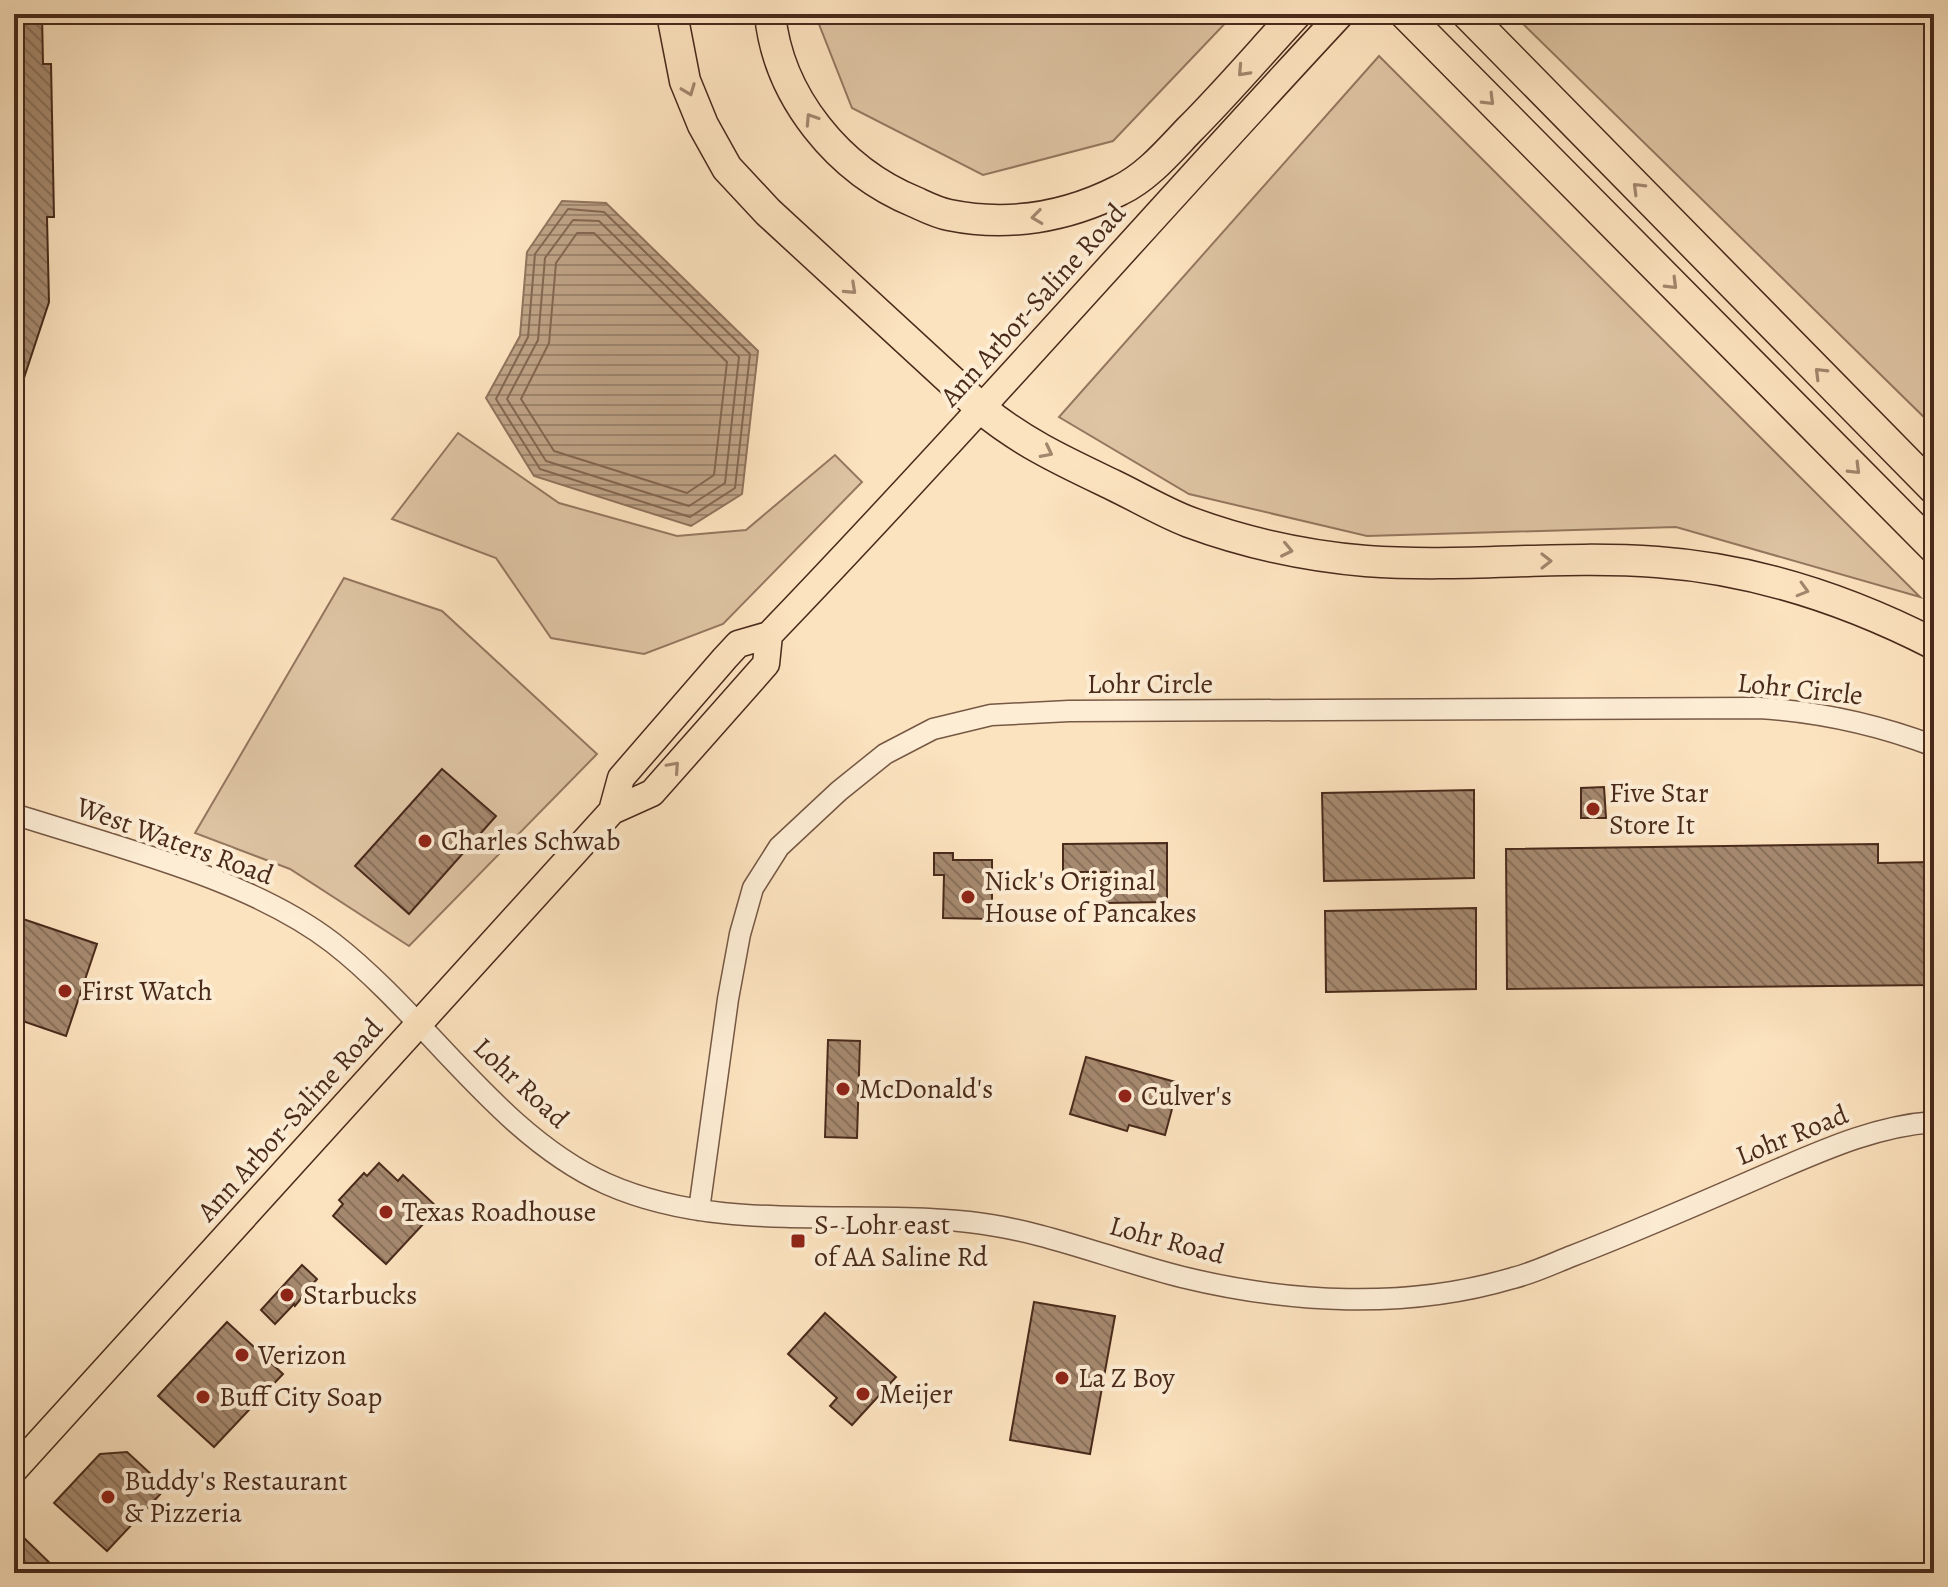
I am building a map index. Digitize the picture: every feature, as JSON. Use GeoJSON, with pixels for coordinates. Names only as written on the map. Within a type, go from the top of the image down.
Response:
{"type":"FeatureCollection","features":[{"type":"Feature","properties":{"kind":"highway"},"geometry":{"type":"LineString","coordinates":[[672,14],[685,81],[703,125],[727,168],[768,212],[982,409],[1012,434],[1084,471],[1187,521],[1244,540],[1303,553],[1368,561],[1602,560],[1708,568],[1765,579],[1826,597],[1885,620],[1934,644]]}},
{"type":"Feature","properties":{"kind":"highway"},"geometry":{"type":"LineString","coordinates":[[770,14],[772,32],[787,79],[815,127],[848,161],[895,194],[947,215],[991,221],[1043,218],[1123,189],[1155,165],[1296,14]]}},
{"type":"Feature","properties":{"kind":"highway"},"geometry":{"type":"LineString","coordinates":[[1405,14],[1934,548]]}},
{"type":"Feature","properties":{"kind":"highway"},"geometry":{"type":"LineString","coordinates":[[1467,14],[1934,489]]}},
{"type":"Feature","properties":{"kind":"main road","name":"Ann Arbor-Saline Road"},"geometry":{"type":"LineString","coordinates":[[14,1470],[612,811],[652,793],[766,664],[769,635],[982,409],[1333,22]]}},
{"type":"Feature","properties":{"kind":"street","name":"Lohr Circle"},"geometry":{"type":"LineString","coordinates":[[699,1210],[728,999],[740,934],[753,888],[779,847],[839,791],[885,754],[933,729],[991,715],[1069,711],[1759,708],[1831,715],[1888,728],[1934,746]]}},
{"type":"Feature","properties":{"kind":"street","name":"West Waters Road"},"geometry":{"type":"LineString","coordinates":[[14,814],[187,870],[273,905],[333,943],[420,1024]]}},
{"type":"Feature","properties":{"kind":"street","name":"Lohr Road"},"geometry":{"type":"LineString","coordinates":[[420,1024],[526,1134],[602,1182],[650,1201],[748,1215],[890,1216],[972,1222],[1044,1235],[1178,1276],[1234,1288],[1321,1297],[1383,1300],[1452,1292],[1514,1278],[1628,1235],[1833,1146],[1869,1134],[1934,1122]]}},
{"type":"Feature","properties":{"kind":"shaded area"},"geometry":{"type":"Polygon","coordinates":[[[815,14],[1234,14],[1113,141],[983,175],[852,108],[815,14]]]}},
{"type":"Feature","properties":{"kind":"shaded area"},"geometry":{"type":"Polygon","coordinates":[[[1513,14],[1934,14],[1934,427],[1513,14]]]}},
{"type":"Feature","properties":{"kind":"shaded area"},"geometry":{"type":"Polygon","coordinates":[[[1379,56],[1920,597],[1676,527],[1367,536],[1189,494],[1059,417],[1379,56]]]}},
{"type":"Feature","properties":{"kind":"shaded area"},"geometry":{"type":"Polygon","coordinates":[[[458,433],[559,503],[677,536],[746,530],[835,455],[862,482],[723,624],[644,654],[551,638],[496,558],[392,519],[458,433]]]}},
{"type":"Feature","properties":{"kind":"shaded area"},"geometry":{"type":"Polygon","coordinates":[[[344,578],[442,611],[597,754],[409,946],[290,869],[195,833],[344,578]]]}},
{"type":"Feature","properties":{"kind":"water"},"geometry":{"type":"Polygon","coordinates":[[[562,201],[606,203],[758,351],[742,494],[691,526],[534,476],[486,398],[520,336],[527,252],[562,201]]]}},
{"type":"Feature","properties":{"kind":"building"},"geometry":{"type":"Polygon","coordinates":[[[14,14],[42,14],[43,64],[51,64],[54,217],[47,217],[49,302],[17,399],[14,399],[14,14]]]}},
{"type":"Feature","properties":{"kind":"building","name":"Charles Schwab"},"geometry":{"type":"Polygon","coordinates":[[[442,769],[496,816],[409,914],[355,866],[442,769]]]}},
{"type":"Feature","properties":{"kind":"building","name":"Five Star Store It"},"geometry":{"type":"Polygon","coordinates":[[[1604,787],[1606,818],[1581,818],[1581,788],[1604,787]]]}},
{"type":"Feature","properties":{"kind":"building"},"geometry":{"type":"Polygon","coordinates":[[[1474,790],[1474,878],[1324,881],[1322,793],[1474,790]]]}},
{"type":"Feature","properties":{"kind":"building"},"geometry":{"type":"Polygon","coordinates":[[[1167,843],[1167,902],[1106,903],[1106,872],[1063,872],[1063,844],[1167,843]]]}},
{"type":"Feature","properties":{"kind":"building"},"geometry":{"type":"Polygon","coordinates":[[[1878,844],[1878,863],[1933,862],[1934,985],[1507,989],[1506,849],[1878,844]]]}},
{"type":"Feature","properties":{"kind":"building","name":"Nick's Original House of Pancakes"},"geometry":{"type":"Polygon","coordinates":[[[934,853],[953,853],[953,860],[992,860],[992,919],[943,918],[944,875],[934,875],[934,853]]]}},
{"type":"Feature","properties":{"kind":"building"},"geometry":{"type":"Polygon","coordinates":[[[1476,908],[1476,989],[1326,992],[1325,911],[1476,908]]]}},
{"type":"Feature","properties":{"kind":"building"},"geometry":{"type":"Polygon","coordinates":[[[14,916],[97,944],[66,1036],[14,1018],[14,916]]]}},
{"type":"Feature","properties":{"kind":"building","name":"McDonald's"},"geometry":{"type":"Polygon","coordinates":[[[828,1040],[860,1041],[857,1138],[825,1137],[828,1040]]]}},
{"type":"Feature","properties":{"kind":"building","name":"Culver's"},"geometry":{"type":"Polygon","coordinates":[[[1086,1057],[1179,1083],[1165,1135],[1129,1125],[1127,1131],[1070,1114],[1086,1057]]]}},
{"type":"Feature","properties":{"kind":"building","name":"Texas Roadhouse"},"geometry":{"type":"Polygon","coordinates":[[[379,1163],[398,1181],[403,1175],[438,1208],[386,1264],[333,1216],[343,1204],[339,1200],[364,1173],[367,1176],[379,1163]]]}},
{"type":"Feature","properties":{"kind":"building","name":"Starbucks"},"geometry":{"type":"Polygon","coordinates":[[[302,1265],[317,1279],[275,1324],[261,1310],[302,1265]]]}},
{"type":"Feature","properties":{"kind":"building","name":"La Z Boy"},"geometry":{"type":"Polygon","coordinates":[[[1034,1302],[1115,1316],[1090,1454],[1010,1440],[1034,1302]]]}},
{"type":"Feature","properties":{"kind":"building"},"geometry":{"type":"Polygon","coordinates":[[[825,1313],[896,1377],[852,1425],[830,1406],[837,1398],[788,1354],[825,1313]]]}},
{"type":"Feature","properties":{"kind":"building"},"geometry":{"type":"Polygon","coordinates":[[[227,1322],[283,1374],[214,1447],[158,1396],[227,1322]]]}},
{"type":"Feature","properties":{"kind":"building","name":"Buddy's Restaurant & Pizzeria"},"geometry":{"type":"Polygon","coordinates":[[[127,1452],[166,1488],[107,1551],[54,1503],[100,1454],[127,1452]]]}},
{"type":"Feature","properties":{"kind":"building"},"geometry":{"type":"Polygon","coordinates":[[[22,1536],[60,1573],[14,1573],[14,1545],[22,1536]]]}},
{"type":"Feature","properties":{"kind":"place","name":"Five Star Store It"},"geometry":{"type":"Point","coordinates":[1593,809]}},
{"type":"Feature","properties":{"kind":"place","name":"Charles Schwab"},"geometry":{"type":"Point","coordinates":[425,841]}},
{"type":"Feature","properties":{"kind":"place","name":"Nick's Original House of Pancakes"},"geometry":{"type":"Point","coordinates":[968,897]}},
{"type":"Feature","properties":{"kind":"place","name":"First Watch"},"geometry":{"type":"Point","coordinates":[65,991]}},
{"type":"Feature","properties":{"kind":"place","name":"McDonald's"},"geometry":{"type":"Point","coordinates":[843,1089]}},
{"type":"Feature","properties":{"kind":"place","name":"Culver's"},"geometry":{"type":"Point","coordinates":[1125,1096]}},
{"type":"Feature","properties":{"kind":"place","name":"Texas Roadhouse"},"geometry":{"type":"Point","coordinates":[386,1212]}},
{"type":"Feature","properties":{"kind":"place","name":"S- Lohr east of AA Saline Rd"},"geometry":{"type":"Point","coordinates":[798,1241]}},
{"type":"Feature","properties":{"kind":"place","name":"Starbucks"},"geometry":{"type":"Point","coordinates":[287,1295]}},
{"type":"Feature","properties":{"kind":"place","name":"Verizon"},"geometry":{"type":"Point","coordinates":[242,1355]}},
{"type":"Feature","properties":{"kind":"place","name":"La Z Boy"},"geometry":{"type":"Point","coordinates":[1062,1378]}},
{"type":"Feature","properties":{"kind":"place","name":"Meijer"},"geometry":{"type":"Point","coordinates":[863,1394]}},
{"type":"Feature","properties":{"kind":"place","name":"Buff City Soap"},"geometry":{"type":"Point","coordinates":[203,1397]}},
{"type":"Feature","properties":{"kind":"place","name":"Buddy's Restaurant & Pizzeria"},"geometry":{"type":"Point","coordinates":[108,1497]}}]}
